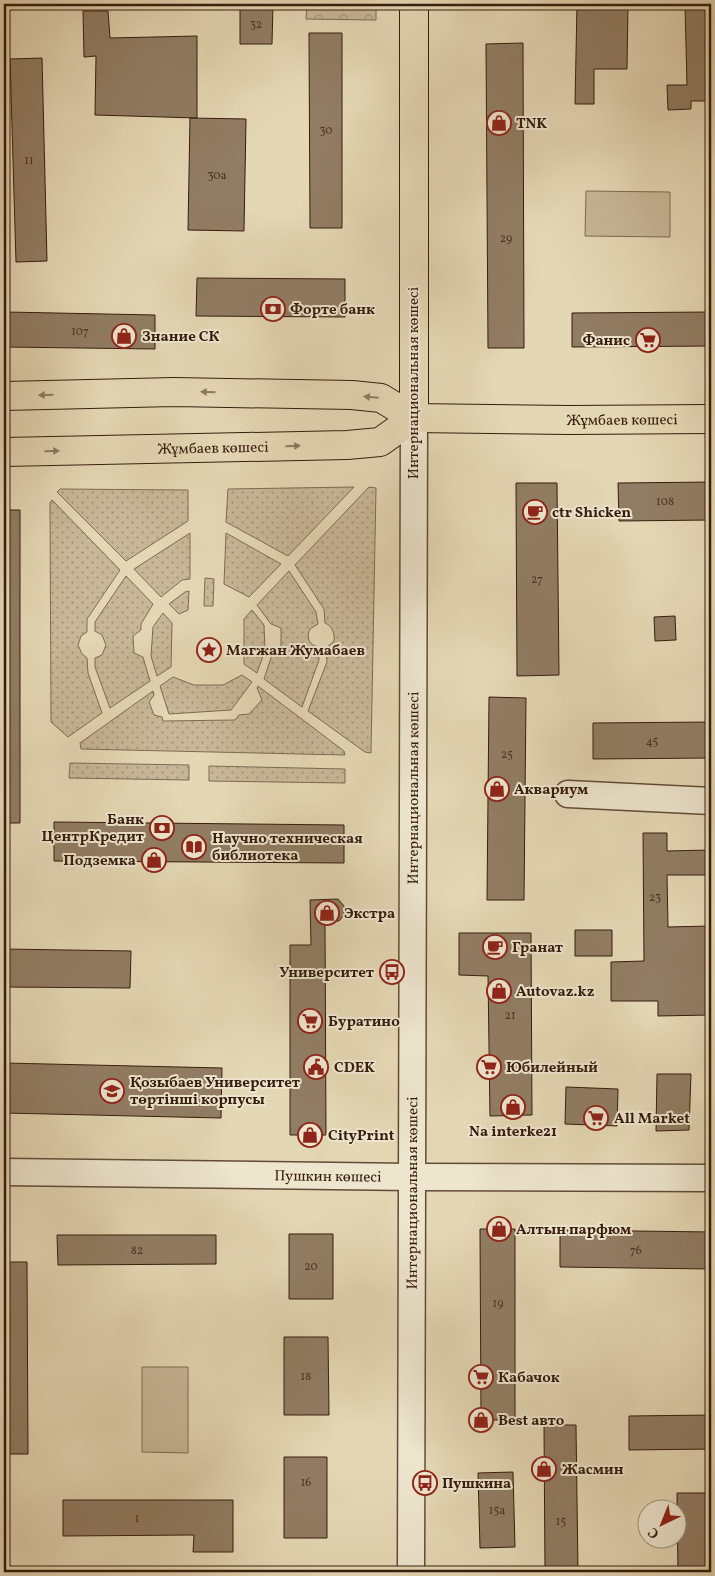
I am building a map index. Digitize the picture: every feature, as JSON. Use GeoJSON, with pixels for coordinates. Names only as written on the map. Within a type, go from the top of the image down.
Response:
{"type":"FeatureCollection","features":[{"type":"Feature","properties":{"kind":"main road","name":"Интернациональная көшесі"},"geometry":{"type":"LineString","coordinates":[[414,4],[414,418]]}},
{"type":"Feature","properties":{"kind":"main road"},"geometry":{"type":"LineString","coordinates":[[4,396],[174,392],[352,395],[382,398],[414,418]]}},
{"type":"Feature","properties":{"kind":"main road","name":"Жұмбаев көшесі"},"geometry":{"type":"LineString","coordinates":[[4,452],[347,445],[380,442],[414,418],[711,419]]}},
{"type":"Feature","properties":{"kind":"street","name":"Интернациональная көшесі"},"geometry":{"type":"LineString","coordinates":[[411,1572],[414,418]]}},
{"type":"Feature","properties":{"kind":"street"},"geometry":{"type":"LineString","coordinates":[[568,794],[711,801]]}},
{"type":"Feature","properties":{"kind":"street","name":"Пушкин көшесі"},"geometry":{"type":"LineString","coordinates":[[4,1172],[412,1177],[711,1178]]}},
{"type":"Feature","properties":{"kind":"green space"},"geometry":{"type":"Polygon","coordinates":[[[307,4],[376,4],[376,20],[306,19],[307,4]]]}},
{"type":"Feature","properties":{"kind":"green space"},"geometry":{"type":"Polygon","coordinates":[[[586,191],[670,192],[670,237],[585,236],[586,191]]]}},
{"type":"Feature","properties":{"kind":"green space"},"geometry":{"type":"Polygon","coordinates":[[[354,487],[288,556],[226,522],[228,489],[354,487]]]}},
{"type":"Feature","properties":{"kind":"green space"},"geometry":{"type":"Polygon","coordinates":[[[369,487],[376,488],[371,753],[365,752],[308,711],[327,662],[326,648],[334,641],[334,635],[331,628],[325,623],[324,609],[295,565],[369,487]]]}},
{"type":"Feature","properties":{"kind":"green space"},"geometry":{"type":"Polygon","coordinates":[[[60,489],[188,490],[188,521],[126,561],[57,492],[60,489]]]}},
{"type":"Feature","properties":{"kind":"green space"},"geometry":{"type":"Polygon","coordinates":[[[52,500],[120,570],[87,619],[87,632],[81,636],[78,645],[82,654],[87,658],[88,673],[102,713],[68,737],[51,722],[50,503],[52,500]]]}},
{"type":"Feature","properties":{"kind":"green space"},"geometry":{"type":"Polygon","coordinates":[[[190,533],[190,579],[182,580],[161,597],[134,569],[190,533]]]}},
{"type":"Feature","properties":{"kind":"green space"},"geometry":{"type":"Polygon","coordinates":[[[226,533],[281,564],[249,597],[224,584],[226,533]]]}},
{"type":"Feature","properties":{"kind":"green space"},"geometry":{"type":"Polygon","coordinates":[[[289,571],[316,612],[318,624],[310,629],[308,635],[310,643],[318,647],[319,660],[302,707],[264,679],[273,652],[281,648],[281,628],[271,624],[257,605],[289,571]]]}},
{"type":"Feature","properties":{"kind":"green space"},"geometry":{"type":"Polygon","coordinates":[[[126,576],[153,604],[141,624],[141,630],[133,636],[134,653],[143,657],[150,681],[110,708],[95,667],[95,658],[102,655],[106,645],[102,635],[95,631],[95,622],[126,576]]]}},
{"type":"Feature","properties":{"kind":"green space"},"geometry":{"type":"Polygon","coordinates":[[[205,578],[214,579],[213,606],[204,606],[205,578]]]}},
{"type":"Feature","properties":{"kind":"green space"},"geometry":{"type":"Polygon","coordinates":[[[189,591],[188,610],[179,614],[169,604],[189,591]]]}},
{"type":"Feature","properties":{"kind":"green space"},"geometry":{"type":"Polygon","coordinates":[[[252,610],[264,625],[265,650],[257,673],[244,664],[244,619],[252,610]]]}},
{"type":"Feature","properties":{"kind":"green space"},"geometry":{"type":"Polygon","coordinates":[[[163,613],[172,623],[171,667],[157,676],[151,656],[153,627],[163,613]]]}},
{"type":"Feature","properties":{"kind":"green space"},"geometry":{"type":"Polygon","coordinates":[[[242,675],[252,682],[231,710],[169,714],[160,686],[173,677],[194,685],[223,685],[242,675]]]}},
{"type":"Feature","properties":{"kind":"green space"},"geometry":{"type":"Polygon","coordinates":[[[258,686],[344,751],[345,755],[81,749],[80,743],[153,691],[154,695],[149,702],[154,715],[162,717],[163,721],[235,720],[239,715],[249,714],[262,700],[257,688],[258,686]]]}},
{"type":"Feature","properties":{"kind":"green space"},"geometry":{"type":"Polygon","coordinates":[[[70,763],[189,765],[189,780],[69,778],[70,763]]]}},
{"type":"Feature","properties":{"kind":"green space"},"geometry":{"type":"Polygon","coordinates":[[[209,766],[345,769],[345,783],[209,781],[209,766]]]}},
{"type":"Feature","properties":{"kind":"green space"},"geometry":{"type":"Polygon","coordinates":[[[142,1367],[188,1367],[188,1453],[142,1452],[142,1367]]]}},
{"type":"Feature","properties":{"kind":"building"},"geometry":{"type":"Polygon","coordinates":[[[240,4],[273,4],[272,44],[240,44],[240,4]]]}},
{"type":"Feature","properties":{"kind":"building"},"geometry":{"type":"Polygon","coordinates":[[[577,4],[628,4],[627,69],[594,69],[594,104],[575,104],[577,4]]]}},
{"type":"Feature","properties":{"kind":"building"},"geometry":{"type":"Polygon","coordinates":[[[685,4],[711,4],[711,101],[691,101],[691,109],[668,110],[667,85],[687,85],[685,4]]]}},
{"type":"Feature","properties":{"kind":"building"},"geometry":{"type":"Polygon","coordinates":[[[83,11],[108,11],[110,38],[197,36],[197,118],[95,115],[96,56],[84,57],[83,11]]]}},
{"type":"Feature","properties":{"kind":"building"},"geometry":{"type":"Polygon","coordinates":[[[309,33],[342,33],[342,228],[310,228],[309,33]]]}},
{"type":"Feature","properties":{"kind":"building"},"geometry":{"type":"Polygon","coordinates":[[[523,43],[524,348],[488,348],[486,44],[523,43]]]}},
{"type":"Feature","properties":{"kind":"building"},"geometry":{"type":"Polygon","coordinates":[[[42,58],[47,261],[16,262],[10,59],[42,58]]]}},
{"type":"Feature","properties":{"kind":"building"},"geometry":{"type":"Polygon","coordinates":[[[190,118],[246,119],[244,231],[188,230],[190,118]]]}},
{"type":"Feature","properties":{"kind":"building"},"geometry":{"type":"Polygon","coordinates":[[[197,278],[345,279],[345,317],[196,316],[197,278]]]}},
{"type":"Feature","properties":{"kind":"building"},"geometry":{"type":"Polygon","coordinates":[[[6,312],[155,315],[155,349],[6,347],[6,312]]]}},
{"type":"Feature","properties":{"kind":"building"},"geometry":{"type":"Polygon","coordinates":[[[711,312],[711,346],[572,347],[572,313],[711,312]]]}},
{"type":"Feature","properties":{"kind":"building"},"geometry":{"type":"Polygon","coordinates":[[[711,482],[711,520],[619,521],[618,483],[711,482]]]}},
{"type":"Feature","properties":{"kind":"building"},"geometry":{"type":"Polygon","coordinates":[[[516,483],[557,483],[559,675],[517,676],[516,483]]]}},
{"type":"Feature","properties":{"kind":"building"},"geometry":{"type":"Polygon","coordinates":[[[4,510],[20,510],[20,823],[4,823],[4,510]]]}},
{"type":"Feature","properties":{"kind":"building"},"geometry":{"type":"Polygon","coordinates":[[[675,616],[676,640],[655,641],[654,617],[675,616]]]}},
{"type":"Feature","properties":{"kind":"building"},"geometry":{"type":"Polygon","coordinates":[[[489,697],[526,698],[524,900],[487,900],[489,697]]]}},
{"type":"Feature","properties":{"kind":"building"},"geometry":{"type":"Polygon","coordinates":[[[711,722],[711,758],[593,759],[593,723],[711,722]]]}},
{"type":"Feature","properties":{"kind":"building"},"geometry":{"type":"Polygon","coordinates":[[[54,822],[344,825],[344,863],[54,861],[54,822]]]}},
{"type":"Feature","properties":{"kind":"building"},"geometry":{"type":"Polygon","coordinates":[[[643,833],[667,833],[667,851],[711,850],[711,875],[667,875],[668,927],[711,926],[711,1015],[658,1016],[658,1001],[611,1001],[611,962],[644,961],[643,833]]]}},
{"type":"Feature","properties":{"kind":"building"},"geometry":{"type":"Polygon","coordinates":[[[338,899],[344,906],[344,915],[339,921],[325,922],[326,1135],[290,1135],[290,945],[311,945],[310,900],[338,899]]]}},
{"type":"Feature","properties":{"kind":"building"},"geometry":{"type":"Polygon","coordinates":[[[575,930],[612,930],[612,956],[575,956],[575,930]]]}},
{"type":"Feature","properties":{"kind":"building"},"geometry":{"type":"Polygon","coordinates":[[[459,933],[531,933],[532,1115],[490,1116],[488,976],[459,975],[459,933]]]}},
{"type":"Feature","properties":{"kind":"building"},"geometry":{"type":"Polygon","coordinates":[[[4,949],[131,951],[130,988],[4,987],[4,949]]]}},
{"type":"Feature","properties":{"kind":"building","name":"Қозыбаев Университет төртінші корпусы"},"geometry":{"type":"Polygon","coordinates":[[[4,1063],[222,1068],[221,1118],[4,1113],[4,1063]]]}},
{"type":"Feature","properties":{"kind":"building"},"geometry":{"type":"Polygon","coordinates":[[[657,1074],[691,1074],[689,1130],[656,1131],[657,1074]]]}},
{"type":"Feature","properties":{"kind":"building"},"geometry":{"type":"Polygon","coordinates":[[[566,1087],[618,1089],[617,1126],[565,1124],[566,1087]]]}},
{"type":"Feature","properties":{"kind":"building"},"geometry":{"type":"Polygon","coordinates":[[[480,1229],[515,1229],[515,1420],[481,1420],[480,1229]]]}},
{"type":"Feature","properties":{"kind":"building"},"geometry":{"type":"Polygon","coordinates":[[[560,1230],[711,1232],[711,1269],[560,1267],[560,1230]]]}},
{"type":"Feature","properties":{"kind":"building"},"geometry":{"type":"Polygon","coordinates":[[[289,1234],[333,1234],[333,1299],[289,1299],[289,1234]]]}},
{"type":"Feature","properties":{"kind":"building"},"geometry":{"type":"Polygon","coordinates":[[[57,1235],[216,1235],[216,1264],[58,1265],[57,1235]]]}},
{"type":"Feature","properties":{"kind":"building"},"geometry":{"type":"Polygon","coordinates":[[[4,1262],[27,1262],[28,1454],[4,1454],[4,1262]]]}},
{"type":"Feature","properties":{"kind":"building"},"geometry":{"type":"Polygon","coordinates":[[[284,1337],[328,1337],[329,1415],[284,1415],[284,1337]]]}},
{"type":"Feature","properties":{"kind":"building"},"geometry":{"type":"Polygon","coordinates":[[[711,1415],[711,1449],[629,1450],[629,1416],[711,1415]]]}},
{"type":"Feature","properties":{"kind":"building"},"geometry":{"type":"Polygon","coordinates":[[[544,1425],[576,1425],[578,1572],[545,1572],[544,1425]]]}},
{"type":"Feature","properties":{"kind":"building"},"geometry":{"type":"Polygon","coordinates":[[[284,1457],[327,1457],[327,1538],[284,1538],[284,1457]]]}},
{"type":"Feature","properties":{"kind":"building"},"geometry":{"type":"Polygon","coordinates":[[[513,1472],[515,1547],[480,1548],[478,1473],[513,1472]]]}},
{"type":"Feature","properties":{"kind":"building"},"geometry":{"type":"Polygon","coordinates":[[[677,1493],[711,1493],[711,1572],[678,1572],[678,1548],[688,1548],[688,1498],[677,1498],[677,1493]]]}},
{"type":"Feature","properties":{"kind":"building"},"geometry":{"type":"Polygon","coordinates":[[[63,1500],[233,1500],[233,1552],[193,1552],[194,1535],[63,1536],[63,1500]]]}},
{"type":"Feature","properties":{"kind":"place","name":"TNK"},"geometry":{"type":"Point","coordinates":[499,123]}},
{"type":"Feature","properties":{"kind":"place","name":"Форте банк"},"geometry":{"type":"Point","coordinates":[273,309]}},
{"type":"Feature","properties":{"kind":"place","name":"Знание СК"},"geometry":{"type":"Point","coordinates":[124,336]}},
{"type":"Feature","properties":{"kind":"place","name":"Фанис"},"geometry":{"type":"Point","coordinates":[648,340]}},
{"type":"Feature","properties":{"kind":"place","name":"ctr Shicken"},"geometry":{"type":"Point","coordinates":[535,512]}},
{"type":"Feature","properties":{"kind":"place","name":"Магжан Жумабаев"},"geometry":{"type":"Point","coordinates":[209,650]}},
{"type":"Feature","properties":{"kind":"place","name":"Аквариум"},"geometry":{"type":"Point","coordinates":[497,789]}},
{"type":"Feature","properties":{"kind":"place","name":"Банк ЦентрКредит"},"geometry":{"type":"Point","coordinates":[162,828]}},
{"type":"Feature","properties":{"kind":"place","name":"Научно техническая библиотека"},"geometry":{"type":"Point","coordinates":[194,847]}},
{"type":"Feature","properties":{"kind":"place","name":"Подземка"},"geometry":{"type":"Point","coordinates":[154,860]}},
{"type":"Feature","properties":{"kind":"place","name":"Экстра"},"geometry":{"type":"Point","coordinates":[327,913]}},
{"type":"Feature","properties":{"kind":"place","name":"Гранат"},"geometry":{"type":"Point","coordinates":[495,947]}},
{"type":"Feature","properties":{"kind":"place","name":"Университет"},"geometry":{"type":"Point","coordinates":[392,972]}},
{"type":"Feature","properties":{"kind":"place","name":"Autovaz.kz"},"geometry":{"type":"Point","coordinates":[499,991]}},
{"type":"Feature","properties":{"kind":"place","name":"Буратино"},"geometry":{"type":"Point","coordinates":[310,1021]}},
{"type":"Feature","properties":{"kind":"place","name":"CDEK"},"geometry":{"type":"Point","coordinates":[316,1067]}},
{"type":"Feature","properties":{"kind":"place","name":"Юбилейный"},"geometry":{"type":"Point","coordinates":[489,1067]}},
{"type":"Feature","properties":{"kind":"place","name":"Қозыбаев Университет төртінші корпусы"},"geometry":{"type":"Point","coordinates":[112,1091]}},
{"type":"Feature","properties":{"kind":"place","name":"Na interke21"},"geometry":{"type":"Point","coordinates":[513,1107]}},
{"type":"Feature","properties":{"kind":"place","name":"All Market"},"geometry":{"type":"Point","coordinates":[596,1118]}},
{"type":"Feature","properties":{"kind":"place","name":"CityPrint"},"geometry":{"type":"Point","coordinates":[310,1135]}},
{"type":"Feature","properties":{"kind":"place","name":"Алтын парфюм"},"geometry":{"type":"Point","coordinates":[499,1229]}},
{"type":"Feature","properties":{"kind":"place","name":"Кабачок"},"geometry":{"type":"Point","coordinates":[481,1377]}},
{"type":"Feature","properties":{"kind":"place","name":"Best авто"},"geometry":{"type":"Point","coordinates":[481,1420]}},
{"type":"Feature","properties":{"kind":"place","name":"Жасмин"},"geometry":{"type":"Point","coordinates":[544,1469]}},
{"type":"Feature","properties":{"kind":"place","name":"Пушкина"},"geometry":{"type":"Point","coordinates":[425,1483]}}]}
